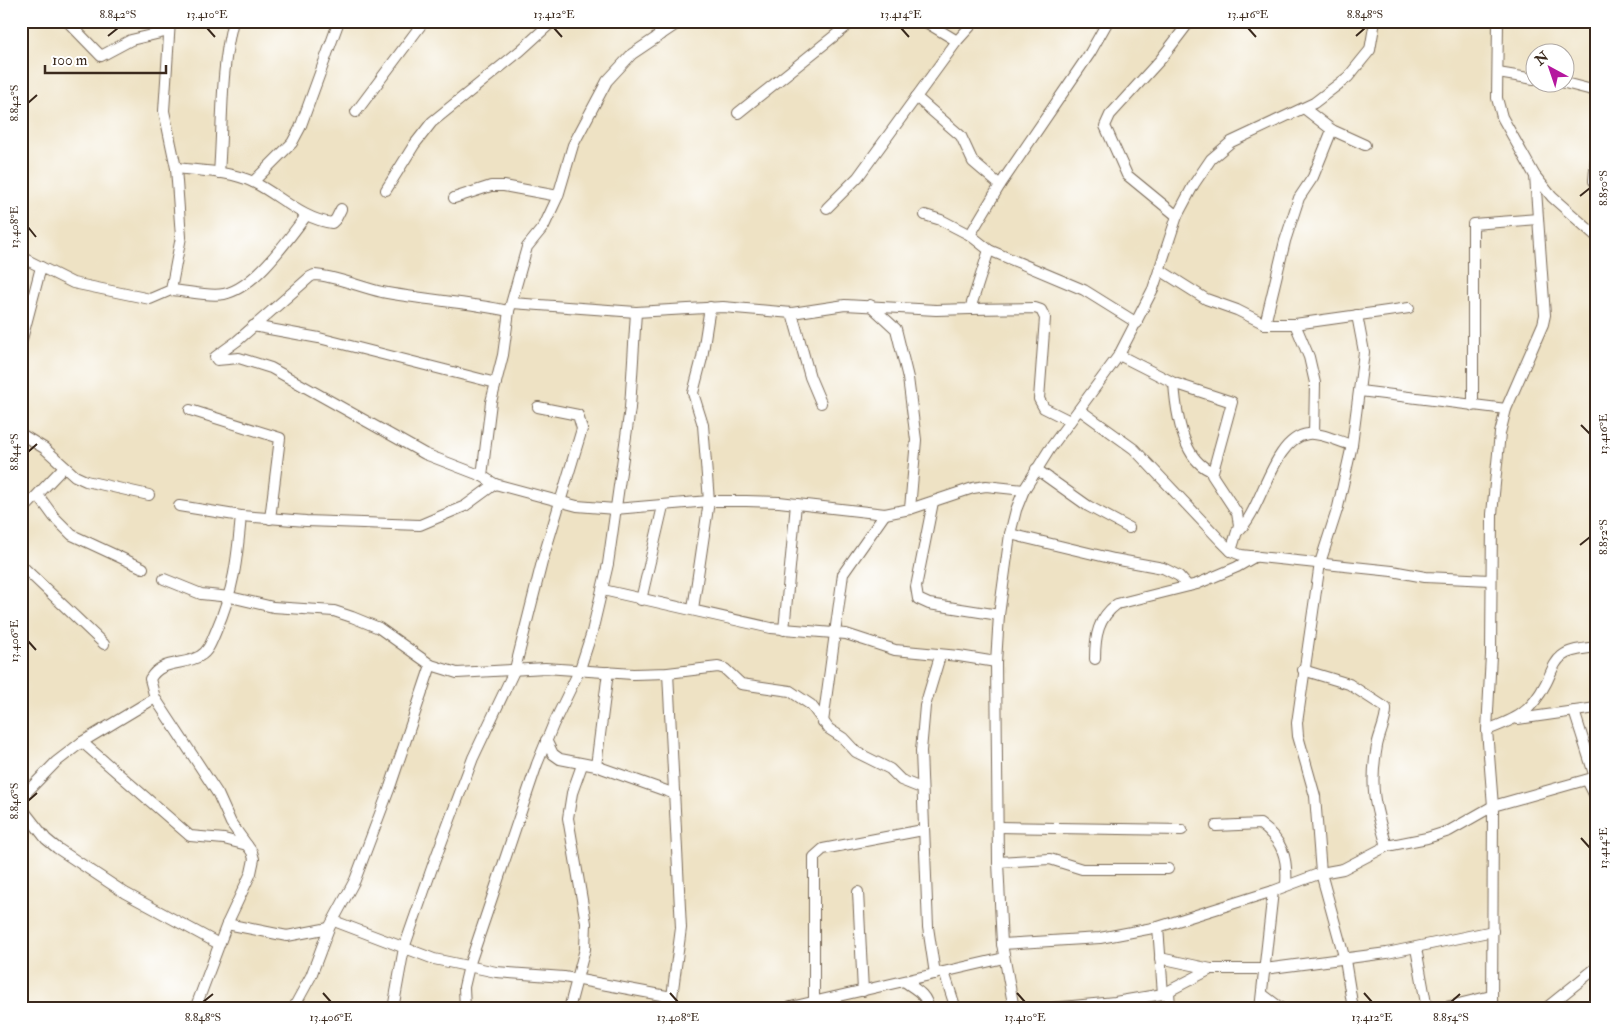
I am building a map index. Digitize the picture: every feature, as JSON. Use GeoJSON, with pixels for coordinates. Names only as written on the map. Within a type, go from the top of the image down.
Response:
{"type":"FeatureCollection","features":[{"type":"Feature","properties":{"kind":"street"},"geometry":{"type":"LineString","coordinates":[[67,21],[100,56],[125,42],[170,26],[164,98],[166,123],[176,168],[181,237],[171,290]]}},
{"type":"Feature","properties":{"kind":"street"},"geometry":{"type":"LineString","coordinates":[[219,173],[224,74],[232,21]]}},
{"type":"Feature","properties":{"kind":"street"},"geometry":{"type":"LineString","coordinates":[[253,182],[292,143],[300,128],[339,21]]}},
{"type":"Feature","properties":{"kind":"street"},"geometry":{"type":"LineString","coordinates":[[356,112],[424,21]]}},
{"type":"Feature","properties":{"kind":"street"},"geometry":{"type":"LineString","coordinates":[[386,190],[414,145],[432,122],[520,51],[553,21]]}},
{"type":"Feature","properties":{"kind":"street"},"geometry":{"type":"LineString","coordinates":[[654,21],[661,35]]}},
{"type":"Feature","properties":{"kind":"street"},"geometry":{"type":"LineString","coordinates":[[482,476],[491,402],[503,355],[510,307],[527,248],[540,234],[558,196],[573,145],[607,81],[632,54],[681,21]]}},
{"type":"Feature","properties":{"kind":"street"},"geometry":{"type":"LineString","coordinates":[[738,113],[853,21]]}},
{"type":"Feature","properties":{"kind":"street"},"geometry":{"type":"LineString","coordinates":[[924,21],[957,41]]}},
{"type":"Feature","properties":{"kind":"street"},"geometry":{"type":"LineString","coordinates":[[827,208],[858,177],[957,41],[975,21]]}},
{"type":"Feature","properties":{"kind":"street"},"geometry":{"type":"LineString","coordinates":[[970,235],[1000,185],[1083,63],[1108,21]]}},
{"type":"Feature","properties":{"kind":"street"},"geometry":{"type":"LineString","coordinates":[[1177,216],[1127,175],[1105,126],[1110,115],[1161,59],[1190,21]]}},
{"type":"Feature","properties":{"kind":"street"},"geometry":{"type":"LineString","coordinates":[[1014,1009],[1002,944],[998,862],[996,662],[1010,534],[1024,490],[1036,469],[1119,355],[1137,323],[1160,270],[1177,216],[1194,184],[1211,159],[1231,142],[1305,109],[1348,77],[1370,50],[1375,21]]}},
{"type":"Feature","properties":{"kind":"street"},"geometry":{"type":"LineString","coordinates":[[1498,21],[1497,98],[1502,117],[1535,176],[1552,197],[1595,234]]}},
{"type":"Feature","properties":{"kind":"street"},"geometry":{"type":"LineString","coordinates":[[1498,73],[1524,77]]}},
{"type":"Feature","properties":{"kind":"street"},"geometry":{"type":"LineString","coordinates":[[1574,85],[1596,91]]}},
{"type":"Feature","properties":{"kind":"street"},"geometry":{"type":"LineString","coordinates":[[916,98],[960,136],[973,162],[1000,185]]}},
{"type":"Feature","properties":{"kind":"street"},"geometry":{"type":"LineString","coordinates":[[1305,109],[1332,130],[1365,144]]}},
{"type":"Feature","properties":{"kind":"street"},"geometry":{"type":"LineString","coordinates":[[1265,324],[1285,241],[1299,198],[1313,177],[1332,130]]}},
{"type":"Feature","properties":{"kind":"street"},"geometry":{"type":"LineString","coordinates":[[1594,181],[1596,157]]}},
{"type":"Feature","properties":{"kind":"street"},"geometry":{"type":"LineString","coordinates":[[176,168],[219,173],[253,182],[306,216],[332,223],[336,220],[341,209]]}},
{"type":"Feature","properties":{"kind":"street"},"geometry":{"type":"LineString","coordinates":[[1492,1009],[1493,806],[1487,730],[1491,655],[1490,580],[1493,498],[1500,434],[1506,410],[1543,324],[1535,176]]}},
{"type":"Feature","properties":{"kind":"street"},"geometry":{"type":"LineString","coordinates":[[454,198],[490,186],[504,186],[558,196]]}},
{"type":"Feature","properties":{"kind":"street"},"geometry":{"type":"LineString","coordinates":[[925,215],[941,220],[970,235],[989,250],[1084,290],[1137,323]]}},
{"type":"Feature","properties":{"kind":"street"},"geometry":{"type":"LineString","coordinates":[[22,255],[73,283],[142,298],[150,299],[171,290],[222,294],[238,288],[276,255],[306,216]]}},
{"type":"Feature","properties":{"kind":"street"},"geometry":{"type":"LineString","coordinates":[[1473,406],[1473,224],[1538,219]]}},
{"type":"Feature","properties":{"kind":"street"},"geometry":{"type":"LineString","coordinates":[[970,309],[989,250]]}},
{"type":"Feature","properties":{"kind":"street"},"geometry":{"type":"LineString","coordinates":[[21,343],[41,267]]}},
{"type":"Feature","properties":{"kind":"street"},"geometry":{"type":"LineString","coordinates":[[1160,270],[1206,299],[1237,310],[1265,324],[1296,324],[1409,308]]}},
{"type":"Feature","properties":{"kind":"street"},"geometry":{"type":"LineString","coordinates":[[1024,490],[980,487],[910,509],[885,514],[796,504],[709,501],[615,509],[582,507],[495,484],[482,476],[424,454],[271,368],[242,358],[216,359],[216,355],[314,275],[403,295],[510,307],[636,312],[710,307],[792,313],[830,305],[870,305],[936,310],[1035,308],[1041,310],[1045,318],[1039,399],[1044,408],[1070,421]]}},
{"type":"Feature","properties":{"kind":"street"},"geometry":{"type":"LineString","coordinates":[[870,305],[896,329],[908,378],[916,440],[910,509]]}},
{"type":"Feature","properties":{"kind":"street"},"geometry":{"type":"LineString","coordinates":[[693,609],[709,501],[702,418],[693,393],[702,358],[710,307]]}},
{"type":"Feature","properties":{"kind":"street"},"geometry":{"type":"LineString","coordinates":[[465,1009],[464,987],[469,966],[546,740],[580,669],[603,590],[630,408],[636,312]]}},
{"type":"Feature","properties":{"kind":"street"},"geometry":{"type":"LineString","coordinates":[[792,313],[810,377],[821,403]]}},
{"type":"Feature","properties":{"kind":"street"},"geometry":{"type":"LineString","coordinates":[[1353,1009],[1345,960],[1320,873],[1315,796],[1298,736],[1297,723],[1303,670],[1320,563],[1338,507],[1352,445],[1360,391],[1364,352],[1357,315]]}},
{"type":"Feature","properties":{"kind":"street"},"geometry":{"type":"LineString","coordinates":[[1296,324],[1309,357],[1315,383],[1314,434]]}},
{"type":"Feature","properties":{"kind":"street"},"geometry":{"type":"LineString","coordinates":[[253,326],[328,340],[496,383]]}},
{"type":"Feature","properties":{"kind":"street"},"geometry":{"type":"LineString","coordinates":[[1119,355],[1174,383],[1232,402],[1212,471],[1214,480],[1234,507],[1239,521],[1238,531],[1231,551]]}},
{"type":"Feature","properties":{"kind":"street"},"geometry":{"type":"LineString","coordinates":[[1174,383],[1176,408],[1184,439],[1200,466],[1212,471]]}},
{"type":"Feature","properties":{"kind":"street"},"geometry":{"type":"LineString","coordinates":[[1360,391],[1506,410]]}},
{"type":"Feature","properties":{"kind":"street"},"geometry":{"type":"LineString","coordinates":[[393,1009],[404,948],[473,758],[515,669],[542,562],[561,502],[582,422],[574,414],[538,407]]}},
{"type":"Feature","properties":{"kind":"street"},"geometry":{"type":"LineString","coordinates":[[190,410],[280,438],[270,518]]}},
{"type":"Feature","properties":{"kind":"street"},"geometry":{"type":"LineString","coordinates":[[1080,410],[1134,449],[1231,551],[1241,555],[1425,577],[1490,580]]}},
{"type":"Feature","properties":{"kind":"street"},"geometry":{"type":"LineString","coordinates":[[21,434],[44,448],[64,467],[86,481],[149,495]]}},
{"type":"Feature","properties":{"kind":"street"},"geometry":{"type":"LineString","coordinates":[[1238,531],[1247,522],[1265,481],[1285,450],[1302,436],[1314,434],[1352,445]]}},
{"type":"Feature","properties":{"kind":"street"},"geometry":{"type":"LineString","coordinates":[[21,512],[64,467]]}},
{"type":"Feature","properties":{"kind":"street"},"geometry":{"type":"LineString","coordinates":[[1036,469],[1088,506],[1130,528]]}},
{"type":"Feature","properties":{"kind":"street"},"geometry":{"type":"LineString","coordinates":[[179,506],[241,516],[420,525],[465,506],[495,484]]}},
{"type":"Feature","properties":{"kind":"street"},"geometry":{"type":"LineString","coordinates":[[38,495],[54,517],[72,535],[144,568]]}},
{"type":"Feature","properties":{"kind":"street"},"geometry":{"type":"LineString","coordinates":[[932,502],[916,587],[918,599],[929,604],[1000,615]]}},
{"type":"Feature","properties":{"kind":"street"},"geometry":{"type":"LineString","coordinates":[[784,630],[796,504]]}},
{"type":"Feature","properties":{"kind":"street"},"geometry":{"type":"LineString","coordinates":[[642,600],[663,506]]}},
{"type":"Feature","properties":{"kind":"street"},"geometry":{"type":"LineString","coordinates":[[823,722],[841,580],[846,567],[885,514]]}},
{"type":"Feature","properties":{"kind":"street"},"geometry":{"type":"LineString","coordinates":[[195,1009],[227,924],[254,866],[252,852],[235,830],[218,794],[155,698],[150,679],[154,672],[169,664],[193,660],[207,651],[230,597],[237,561],[241,516]]}},
{"type":"Feature","properties":{"kind":"street"},"geometry":{"type":"LineString","coordinates":[[1010,534],[1163,568],[1179,576],[1188,586]]}},
{"type":"Feature","properties":{"kind":"street"},"geometry":{"type":"LineString","coordinates":[[1095,659],[1097,632],[1108,611],[1117,604],[1188,586],[1215,577],[1256,556]]}},
{"type":"Feature","properties":{"kind":"street"},"geometry":{"type":"LineString","coordinates":[[21,565],[104,644]]}},
{"type":"Feature","properties":{"kind":"street"},"geometry":{"type":"LineString","coordinates":[[164,579],[194,592],[230,597],[273,608],[315,608],[352,617],[379,628],[431,665],[457,673],[515,669],[580,669],[608,672],[668,673],[718,667],[725,669],[741,684],[790,691],[811,705],[823,722],[856,752],[890,769],[901,780],[921,788]]}},
{"type":"Feature","properties":{"kind":"street"},"geometry":{"type":"LineString","coordinates":[[603,590],[784,630],[857,636],[895,650],[940,656],[959,656],[996,662]]}},
{"type":"Feature","properties":{"kind":"street"},"geometry":{"type":"LineString","coordinates":[[1517,719],[1542,692],[1555,664],[1563,655],[1596,647]]}},
{"type":"Feature","properties":{"kind":"street"},"geometry":{"type":"LineString","coordinates":[[940,656],[925,706],[922,732],[921,788],[928,928],[940,973],[956,1009]]}},
{"type":"Feature","properties":{"kind":"street"},"geometry":{"type":"LineString","coordinates":[[293,1009],[312,976],[331,924],[355,880],[408,736],[431,665]]}},
{"type":"Feature","properties":{"kind":"street"},"geometry":{"type":"LineString","coordinates":[[1303,670],[1349,684],[1386,708],[1373,768],[1372,791],[1374,805],[1387,846]]}},
{"type":"Feature","properties":{"kind":"street"},"geometry":{"type":"LineString","coordinates":[[596,766],[608,672]]}},
{"type":"Feature","properties":{"kind":"street"},"geometry":{"type":"LineString","coordinates":[[668,673],[681,928],[672,1009]]}},
{"type":"Feature","properties":{"kind":"street"},"geometry":{"type":"LineString","coordinates":[[21,798],[56,762],[82,742],[155,698]]}},
{"type":"Feature","properties":{"kind":"street"},"geometry":{"type":"LineString","coordinates":[[1487,730],[1517,719],[1596,708]]}},
{"type":"Feature","properties":{"kind":"street"},"geometry":{"type":"LineString","coordinates":[[1574,711],[1593,778],[1596,798]]}},
{"type":"Feature","properties":{"kind":"street"},"geometry":{"type":"LineString","coordinates":[[546,740],[556,757],[582,765],[596,766],[674,794]]}},
{"type":"Feature","properties":{"kind":"street"},"geometry":{"type":"LineString","coordinates":[[82,742],[190,836],[224,839],[247,845]]}},
{"type":"Feature","properties":{"kind":"street"},"geometry":{"type":"LineString","coordinates":[[569,1009],[585,949],[586,923],[568,818],[572,793],[582,765]]}},
{"type":"Feature","properties":{"kind":"street"},"geometry":{"type":"LineString","coordinates":[[1002,944],[1100,938],[1158,927],[1273,891],[1320,873],[1343,868],[1387,846],[1427,838],[1449,831],[1493,806],[1593,778]]}},
{"type":"Feature","properties":{"kind":"street"},"geometry":{"type":"LineString","coordinates":[[21,807],[46,839],[57,848],[125,893],[219,944]]}},
{"type":"Feature","properties":{"kind":"street"},"geometry":{"type":"LineString","coordinates":[[1216,826],[1260,824],[1268,830],[1286,857],[1286,885]]}},
{"type":"Feature","properties":{"kind":"street"},"geometry":{"type":"LineString","coordinates":[[999,827],[1182,830]]}},
{"type":"Feature","properties":{"kind":"street"},"geometry":{"type":"LineString","coordinates":[[814,1001],[814,857],[823,849],[923,830]]}},
{"type":"Feature","properties":{"kind":"street"},"geometry":{"type":"LineString","coordinates":[[998,862],[1050,859],[1082,869],[1168,869]]}},
{"type":"Feature","properties":{"kind":"street"},"geometry":{"type":"LineString","coordinates":[[1260,1009],[1273,891]]}},
{"type":"Feature","properties":{"kind":"street"},"geometry":{"type":"LineString","coordinates":[[858,892],[864,991]]}},
{"type":"Feature","properties":{"kind":"street"},"geometry":{"type":"LineString","coordinates":[[227,924],[287,936],[331,924],[428,957],[469,966],[510,974],[576,980],[672,997]]}},
{"type":"Feature","properties":{"kind":"street"},"geometry":{"type":"LineString","coordinates":[[1158,927],[1160,958],[1170,1009]]}},
{"type":"Feature","properties":{"kind":"street"},"geometry":{"type":"LineString","coordinates":[[1160,958],[1211,969],[1264,969],[1345,960],[1416,948],[1493,931]]}},
{"type":"Feature","properties":{"kind":"street"},"geometry":{"type":"LineString","coordinates":[[1416,948],[1427,1009]]}},
{"type":"Feature","properties":{"kind":"street"},"geometry":{"type":"LineString","coordinates":[[782,1009],[1004,958]]}},
{"type":"Feature","properties":{"kind":"street"},"geometry":{"type":"LineString","coordinates":[[1545,1009],[1596,968]]}},
{"type":"Feature","properties":{"kind":"street"},"geometry":{"type":"LineString","coordinates":[[1041,1009],[1115,1005],[1166,993],[1211,969]]}},
{"type":"Feature","properties":{"kind":"street"},"geometry":{"type":"LineString","coordinates":[[905,982],[923,994],[928,1003],[928,1009]]}},
{"type":"Feature","properties":{"kind":"street"},"geometry":{"type":"LineString","coordinates":[[1262,994],[1282,1009]]}},
{"type":"Feature","properties":{"kind":"street"},"geometry":{"type":"LineString","coordinates":[[1438,1009],[1491,996]]}}]}
